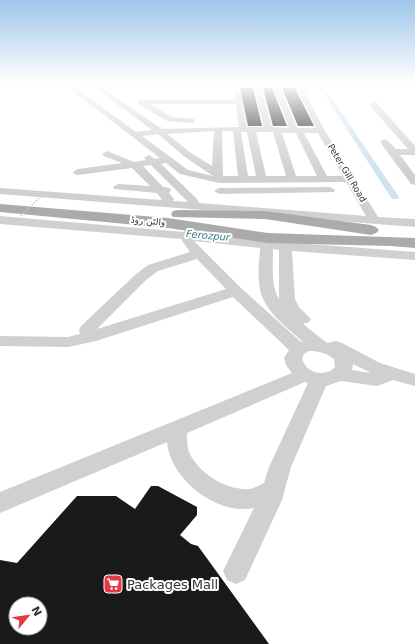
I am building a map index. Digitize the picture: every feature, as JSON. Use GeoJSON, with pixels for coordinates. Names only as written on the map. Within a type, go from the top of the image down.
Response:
{"type":"FeatureCollection","features":[{"type":"Feature","properties":{"kind":"main road","name":"والٹن روڈ"},"geometry":{"type":"LineString","coordinates":[[0,201],[190,220],[268,238],[415,243]]}},
{"type":"Feature","properties":{"kind":"main road","name":"والٹن روڈ"},"geometry":{"type":"LineString","coordinates":[[0,208],[190,220],[266,215],[374,225],[415,234]]}},
{"type":"Feature","properties":{"kind":"main road"},"geometry":{"type":"LineString","coordinates":[[374,225],[281,222],[274,223],[272,228],[280,234],[391,241]]}},
{"type":"Feature","properties":{"kind":"street"},"geometry":{"type":"LineString","coordinates":[[105,113],[184,172],[191,175],[242,179],[351,179]]}},
{"type":"Feature","properties":{"kind":"street"},"geometry":{"type":"LineString","coordinates":[[133,113],[218,176]]}},
{"type":"Feature","properties":{"kind":"street"},"geometry":{"type":"LineString","coordinates":[[160,113],[170,119],[180,113]]}},
{"type":"Feature","properties":{"kind":"street"},"geometry":{"type":"LineString","coordinates":[[134,135],[159,131],[184,113]]}},
{"type":"Feature","properties":{"kind":"street"},"geometry":{"type":"LineString","coordinates":[[205,113],[218,130],[220,208]]}},
{"type":"Feature","properties":{"kind":"street"},"geometry":{"type":"LineString","coordinates":[[241,113],[244,130],[262,179]]}},
{"type":"Feature","properties":{"kind":"street"},"geometry":{"type":"LineString","coordinates":[[267,113],[292,179]]}},
{"type":"Feature","properties":{"kind":"street"},"geometry":{"type":"LineString","coordinates":[[288,113],[296,130],[324,179]]}},
{"type":"Feature","properties":{"kind":"street","name":"Peter Gill Road"},"geometry":{"type":"LineString","coordinates":[[312,113],[321,131],[357,189],[374,225]]}},
{"type":"Feature","properties":{"kind":"street"},"geometry":{"type":"LineString","coordinates":[[381,113],[415,152]]}},
{"type":"Feature","properties":{"kind":"street"},"geometry":{"type":"LineString","coordinates":[[218,130],[321,131]]}},
{"type":"Feature","properties":{"kind":"street"},"geometry":{"type":"LineString","coordinates":[[242,179],[244,130]]}},
{"type":"Feature","properties":{"kind":"street"},"geometry":{"type":"LineString","coordinates":[[384,142],[415,182]]}},
{"type":"Feature","properties":{"kind":"street"},"geometry":{"type":"LineString","coordinates":[[143,149],[149,154],[149,159],[193,201],[188,242],[198,254],[236,291],[299,350]]}},
{"type":"Feature","properties":{"kind":"street"},"geometry":{"type":"LineString","coordinates":[[393,152],[415,152]]}},
{"type":"Feature","properties":{"kind":"street"},"geometry":{"type":"LineString","coordinates":[[107,154],[133,165],[148,176],[168,199],[167,203]]}},
{"type":"Feature","properties":{"kind":"street"},"geometry":{"type":"LineString","coordinates":[[78,172],[100,165],[133,165],[168,160]]}},
{"type":"Feature","properties":{"kind":"street"},"geometry":{"type":"LineString","coordinates":[[100,165],[129,201]]}},
{"type":"Feature","properties":{"kind":"street"},"geometry":{"type":"LineString","coordinates":[[118,187],[183,192]]}},
{"type":"Feature","properties":{"kind":"street"},"geometry":{"type":"LineString","coordinates":[[219,191],[357,189]]}},
{"type":"Feature","properties":{"kind":"street"},"geometry":{"type":"LineString","coordinates":[[0,191],[167,203],[190,220]]}},
{"type":"Feature","properties":{"kind":"street"},"geometry":{"type":"LineString","coordinates":[[190,220],[220,208],[374,225],[415,224]]}},
{"type":"Feature","properties":{"kind":"street"},"geometry":{"type":"LineString","coordinates":[[0,220],[190,220],[267,244],[415,256]]}},
{"type":"Feature","properties":{"kind":"street"},"geometry":{"type":"LineString","coordinates":[[267,244],[267,282],[271,300],[278,309],[318,346]]}},
{"type":"Feature","properties":{"kind":"street"},"geometry":{"type":"LineString","coordinates":[[285,246],[287,299],[292,309],[316,332],[344,352],[390,374],[415,380]]}},
{"type":"Feature","properties":{"kind":"street"},"geometry":{"type":"LineString","coordinates":[[90,337],[87,330],[152,268],[198,254]]}},
{"type":"Feature","properties":{"kind":"street"},"geometry":{"type":"LineString","coordinates":[[0,341],[68,342],[90,337],[236,291]]}},
{"type":"Feature","properties":{"kind":"street"},"geometry":{"type":"LineString","coordinates":[[340,375],[344,368],[343,361],[341,357],[329,348],[307,346],[295,354],[293,359],[294,365],[298,370],[312,377],[331,379],[340,375],[378,380],[390,374]]}},
{"type":"Feature","properties":{"kind":"street"},"geometry":{"type":"LineString","coordinates":[[0,503],[176,428],[312,377]]}},
{"type":"Feature","properties":{"kind":"street"},"geometry":{"type":"LineString","coordinates":[[236,571],[270,500],[272,490],[312,377]]}},
{"type":"Feature","properties":{"kind":"street"},"geometry":{"type":"LineString","coordinates":[[176,428],[178,452],[194,475],[209,488],[236,499],[256,498],[272,490]]}},
{"type":"Feature","properties":{"kind":"path"},"geometry":{"type":"LineString","coordinates":[[21,216],[40,196]]}},
{"type":"Feature","properties":{"kind":"building"},"geometry":{"type":"Polygon","coordinates":[[[245,113],[259,113],[262,126],[248,126],[245,113]]]}},
{"type":"Feature","properties":{"kind":"building"},"geometry":{"type":"Polygon","coordinates":[[[270,113],[282,113],[287,126],[273,126],[270,113]]]}},
{"type":"Feature","properties":{"kind":"building"},"geometry":{"type":"Polygon","coordinates":[[[293,113],[308,113],[314,126],[298,126],[293,113]]]}},
{"type":"Feature","properties":{"kind":"building","name":"Packages Mall"},"geometry":{"type":"Polygon","coordinates":[[[151,486],[158,486],[197,507],[197,515],[180,535],[191,544],[198,546],[269,644],[0,644],[0,560],[17,563],[77,496],[116,496],[135,509],[151,486]]]}},
{"type":"Feature","properties":{"kind":"waterway"},"geometry":{"type":"LineString","coordinates":[[339,113],[395,197]]}},
{"type":"Feature","properties":{"kind":"place","name":"Packages Mall"},"geometry":{"type":"Point","coordinates":[113,584]}},
{"type":"Feature","properties":{"kind":"water label","name":"Ferozpur"},"geometry":{"type":"Point","coordinates":[208,235]}}]}
